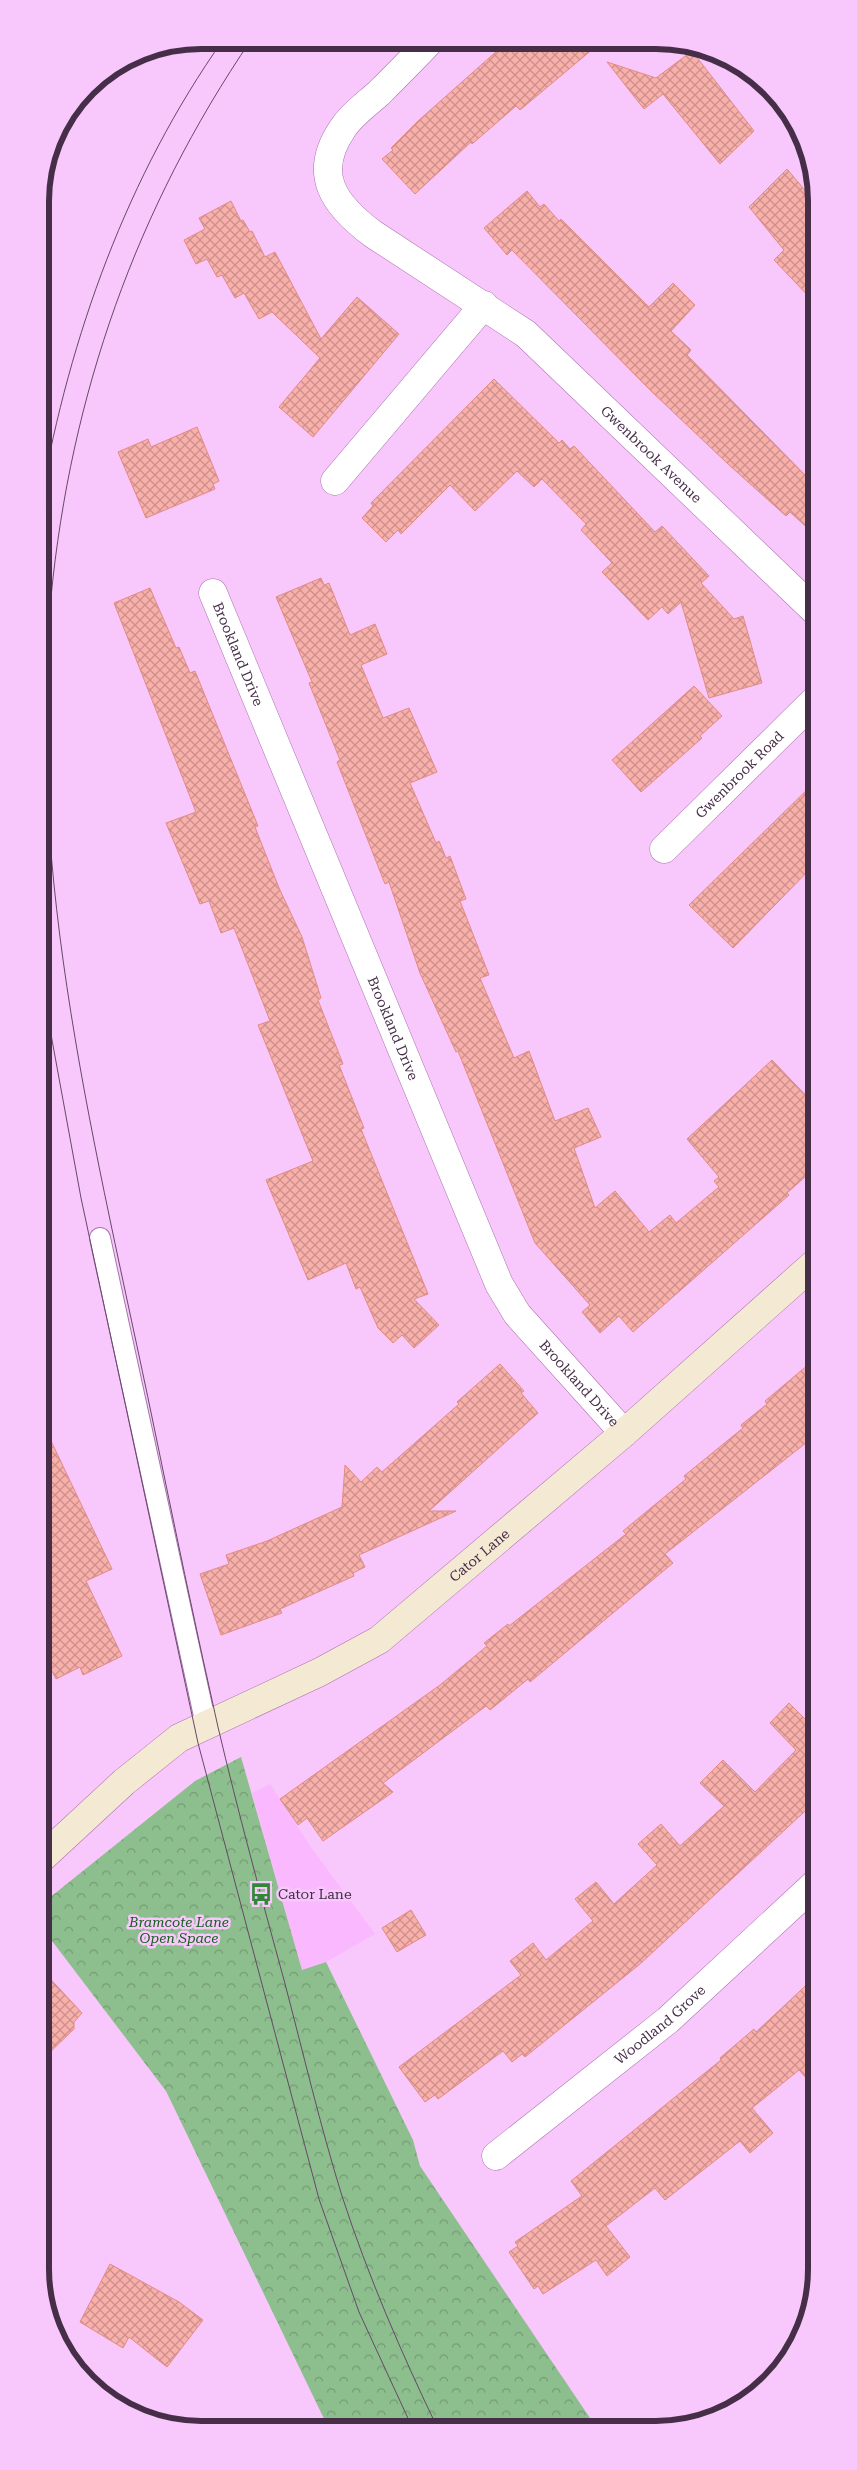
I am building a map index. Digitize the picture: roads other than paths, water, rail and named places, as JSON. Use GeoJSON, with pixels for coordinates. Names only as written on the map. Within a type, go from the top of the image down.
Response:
{"type":"FeatureCollection","features":[{"type":"Feature","properties":{"kind":"street","name":"Gwenbrook Avenue"},"geometry":{"type":"LineString","coordinates":[[423,49],[344,126],[331,149],[329,178],[337,201],[356,221],[526,334],[808,604]]}},
{"type":"Feature","properties":{"kind":"street"},"geometry":{"type":"LineString","coordinates":[[335,481],[484,305]]}},
{"type":"Feature","properties":{"kind":"street","name":"Brookland Drive"},"geometry":{"type":"LineString","coordinates":[[213,593],[500,1284],[517,1314],[624,1433]]}},
{"type":"Feature","properties":{"kind":"street","name":"Gwenbrook Road"},"geometry":{"type":"LineString","coordinates":[[664,849],[808,706]]}},
{"type":"Feature","properties":{"kind":"street","name":"Cator Lane"},"geometry":{"type":"LineString","coordinates":[[49,1852],[154,1756],[179,1738],[320,1672],[379,1640],[624,1433],[808,1269]]}},
{"type":"Feature","properties":{"kind":"street","name":"Woodland Grove"},"geometry":{"type":"LineString","coordinates":[[496,2156],[668,2020],[808,1890]]}},
{"type":"Feature","properties":{"kind":"lane"},"geometry":{"type":"LineString","coordinates":[[100,1238],[206,1725]]}},
{"type":"Feature","properties":{"kind":"tram line"},"geometry":{"type":"LineString","coordinates":[[49,457],[68,377],[107,259],[131,202],[158,146],[189,92],[217,49]]}},
{"type":"Feature","properties":{"kind":"tram line"},"geometry":{"type":"LineString","coordinates":[[49,632],[51,597],[61,522],[75,448],[93,376],[115,306],[142,237],[174,170],[210,104],[245,49]]}},
{"type":"Feature","properties":{"kind":"tram line"},"geometry":{"type":"LineString","coordinates":[[49,817],[57,909],[71,1012],[89,1115],[209,1689],[250,1854],[342,2196],[386,2313],[434,2421]]}},
{"type":"Feature","properties":{"kind":"tram line"},"geometry":{"type":"LineString","coordinates":[[49,1024],[81,1198],[198,1743],[319,2199],[359,2312],[409,2421]]}},
{"type":"Feature","properties":{"kind":"place","name":"Cator Lane"},"geometry":{"type":"Point","coordinates":[261,1894]}},
{"type":"Feature","properties":{"kind":"park label","name":"Bramcote Lane Open Space"},"geometry":{"type":"Point","coordinates":[179,1930]}}]}
